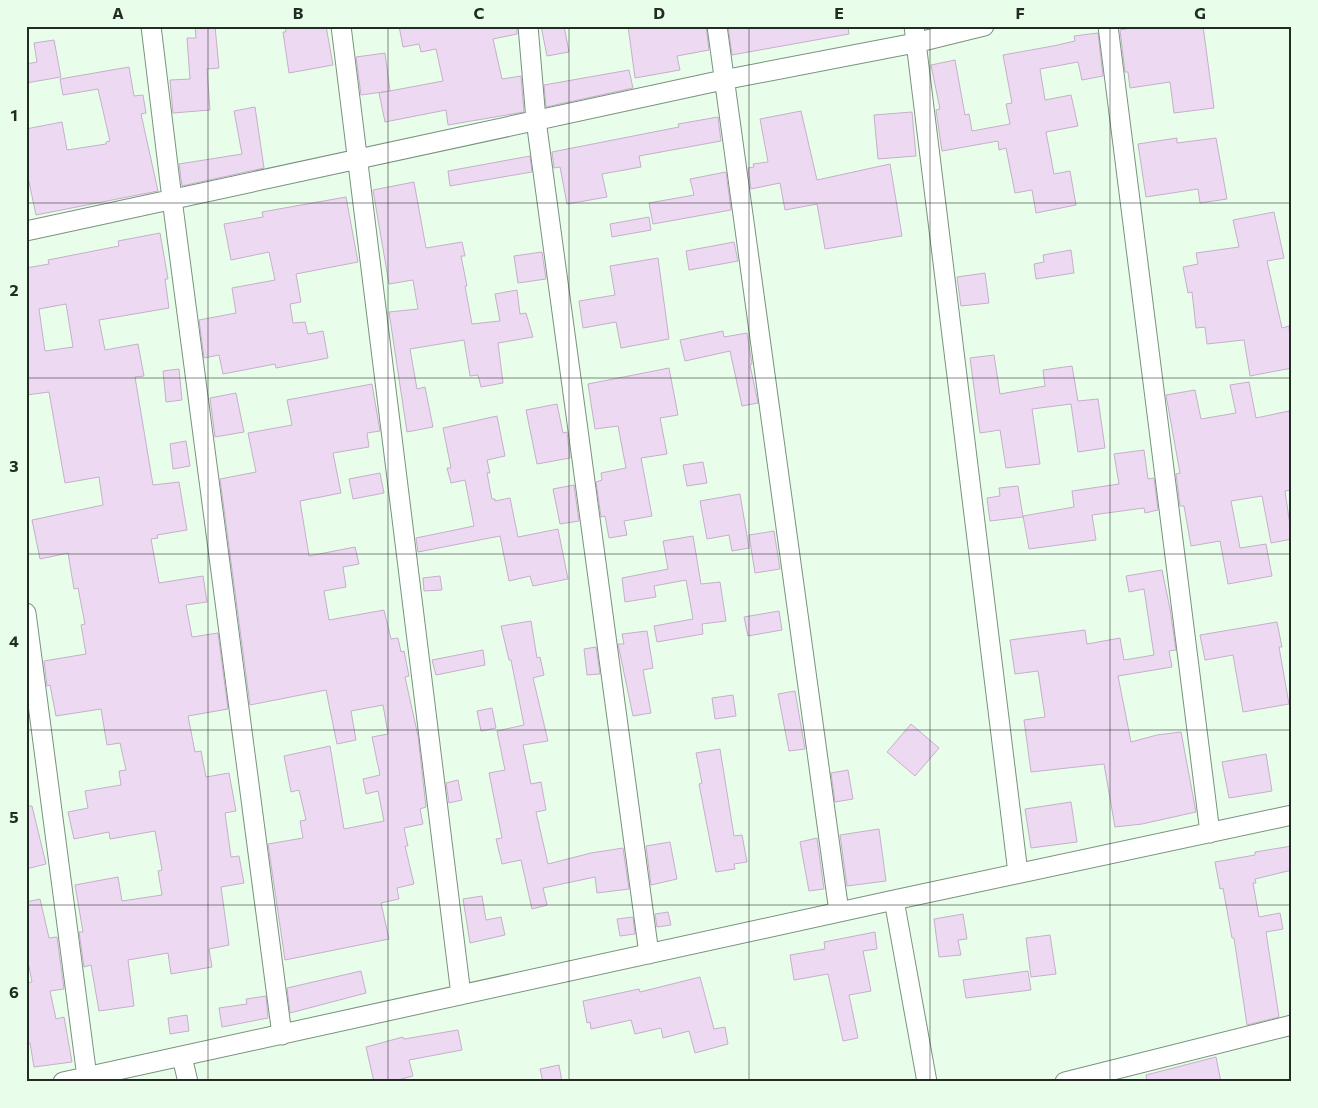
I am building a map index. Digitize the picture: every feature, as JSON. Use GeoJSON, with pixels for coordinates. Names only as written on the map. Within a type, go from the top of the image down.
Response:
{"type":"FeatureCollection","features":[{"type":"Feature","properties":{"kind":"street"},"geometry":{"type":"LineString","coordinates":[[151,26],[172,200],[282,1035]]}},
{"type":"Feature","properties":{"kind":"street"},"geometry":{"type":"LineString","coordinates":[[341,26],[356,160],[461,995]]}},
{"type":"Feature","properties":{"kind":"street"},"geometry":{"type":"LineString","coordinates":[[528,26],[536,120],[649,954]]}},
{"type":"Feature","properties":{"kind":"street"},"geometry":{"type":"LineString","coordinates":[[717,26],[839,912]]}},
{"type":"Feature","properties":{"kind":"street"},"geometry":{"type":"LineString","coordinates":[[26,231],[723,80],[914,35],[984,26]]}},
{"type":"Feature","properties":{"kind":"street"},"geometry":{"type":"LineString","coordinates":[[1108,26],[1210,833]]}},
{"type":"Feature","properties":{"kind":"street"},"geometry":{"type":"LineString","coordinates":[[914,35],[1018,873]]}},
{"type":"Feature","properties":{"kind":"street"},"geometry":{"type":"LineString","coordinates":[[26,612],[87,1077]]}},
{"type":"Feature","properties":{"kind":"street"},"geometry":{"type":"LineString","coordinates":[[63,1082],[1018,873],[1292,816]]}},
{"type":"Feature","properties":{"kind":"street"},"geometry":{"type":"LineString","coordinates":[[894,900],[928,1082]]}},
{"type":"Feature","properties":{"kind":"street"},"geometry":{"type":"LineString","coordinates":[[1065,1082],[1292,1025]]}},
{"type":"Feature","properties":{"kind":"street"},"geometry":{"type":"LineString","coordinates":[[182,1057],[188,1082]]}},
{"type":"Feature","properties":{"kind":"building"},"geometry":{"type":"Polygon","coordinates":[[[195,26],[215,26],[219,68],[207,69],[210,110],[173,113],[170,80],[190,79],[187,38],[196,38],[195,26]]]}},
{"type":"Feature","properties":{"kind":"building"},"geometry":{"type":"Polygon","coordinates":[[[285,26],[326,26],[333,65],[289,73],[283,32],[286,32],[285,26]]]}},
{"type":"Feature","properties":{"kind":"building"},"geometry":{"type":"Polygon","coordinates":[[[399,26],[517,26],[517,34],[493,39],[502,79],[521,76],[524,112],[448,125],[446,110],[385,122],[379,93],[443,81],[436,49],[421,52],[419,44],[403,47],[399,26]]]}},
{"type":"Feature","properties":{"kind":"building"},"geometry":{"type":"Polygon","coordinates":[[[541,26],[564,26],[569,52],[547,56],[541,26]]]}},
{"type":"Feature","properties":{"kind":"building"},"geometry":{"type":"Polygon","coordinates":[[[628,26],[706,26],[709,50],[677,56],[680,70],[635,78],[628,26]]]}},
{"type":"Feature","properties":{"kind":"building"},"geometry":{"type":"Polygon","coordinates":[[[728,26],[848,26],[849,34],[732,55],[728,26]]]}},
{"type":"Feature","properties":{"kind":"building"},"geometry":{"type":"Polygon","coordinates":[[[1141,26],[1203,26],[1214,108],[1174,113],[1170,82],[1130,88],[1128,72],[1125,72],[1120,30],[1141,26]]]}},
{"type":"Feature","properties":{"kind":"building"},"geometry":{"type":"Polygon","coordinates":[[[1098,33],[1103,76],[1082,80],[1078,62],[1040,69],[1045,100],[1071,95],[1078,126],[1046,132],[1054,174],[1070,171],[1076,205],[1036,213],[1032,190],[1015,193],[1006,148],[999,150],[998,141],[942,151],[936,110],[940,109],[931,65],[955,60],[965,115],[969,114],[972,131],[1010,124],[1006,104],[1012,103],[1003,55],[1075,41],[1074,36],[1098,33]]]}},
{"type":"Feature","properties":{"kind":"building"},"geometry":{"type":"Polygon","coordinates":[[[54,40],[61,77],[26,83],[26,64],[37,62],[34,43],[54,40]]]}},
{"type":"Feature","properties":{"kind":"building"},"geometry":{"type":"Polygon","coordinates":[[[385,53],[390,91],[361,95],[356,57],[385,53]]]}},
{"type":"Feature","properties":{"kind":"building"},"geometry":{"type":"Polygon","coordinates":[[[129,67],[134,96],[143,95],[146,113],[141,114],[158,191],[36,215],[26,168],[26,129],[62,122],[67,150],[106,144],[106,142],[110,141],[98,89],[63,95],[60,79],[129,67]]]}},
{"type":"Feature","properties":{"kind":"building"},"geometry":{"type":"Polygon","coordinates":[[[629,70],[633,88],[546,107],[544,85],[629,70]]]}},
{"type":"Feature","properties":{"kind":"building"},"geometry":{"type":"Polygon","coordinates":[[[255,107],[264,168],[182,186],[179,164],[242,154],[234,111],[255,107]]]}},
{"type":"Feature","properties":{"kind":"building"},"geometry":{"type":"Polygon","coordinates":[[[801,111],[817,180],[890,164],[902,236],[825,249],[817,204],[785,210],[780,183],[751,189],[748,168],[754,167],[753,164],[768,162],[760,119],[801,111]]]}},
{"type":"Feature","properties":{"kind":"building"},"geometry":{"type":"Polygon","coordinates":[[[912,112],[916,156],[878,159],[874,115],[912,112]]]}},
{"type":"Feature","properties":{"kind":"building"},"geometry":{"type":"Polygon","coordinates":[[[718,117],[721,141],[639,156],[641,167],[602,174],[607,197],[567,204],[560,167],[554,168],[552,152],[679,127],[678,124],[718,117]]]}},
{"type":"Feature","properties":{"kind":"building"},"geometry":{"type":"Polygon","coordinates":[[[1177,138],[1177,143],[1216,138],[1227,199],[1200,203],[1198,189],[1146,197],[1138,144],[1177,138]]]}},
{"type":"Feature","properties":{"kind":"building"},"geometry":{"type":"Polygon","coordinates":[[[530,156],[532,172],[450,186],[448,171],[530,156]]]}},
{"type":"Feature","properties":{"kind":"building"},"geometry":{"type":"Polygon","coordinates":[[[726,172],[731,210],[653,224],[649,203],[694,195],[690,179],[726,172]]]}},
{"type":"Feature","properties":{"kind":"building"},"geometry":{"type":"Polygon","coordinates":[[[414,182],[426,248],[462,242],[465,256],[461,256],[472,324],[500,321],[495,294],[517,290],[520,314],[526,313],[533,337],[498,343],[503,383],[481,387],[478,375],[470,376],[464,340],[410,349],[417,389],[425,387],[433,427],[407,432],[389,312],[418,309],[413,280],[389,284],[373,190],[414,182]]]}},
{"type":"Feature","properties":{"kind":"building"},"geometry":{"type":"Polygon","coordinates":[[[346,197],[358,262],[296,274],[301,302],[290,304],[293,323],[305,322],[308,334],[323,331],[328,358],[276,368],[275,364],[223,374],[219,355],[204,358],[199,320],[236,313],[232,288],[275,280],[269,252],[231,260],[224,224],[263,217],[262,212],[346,197]]]}},
{"type":"Feature","properties":{"kind":"building"},"geometry":{"type":"Polygon","coordinates":[[[1274,212],[1284,258],[1267,261],[1282,328],[1289,326],[1292,368],[1250,376],[1244,340],[1207,344],[1205,327],[1196,328],[1192,292],[1188,293],[1183,267],[1198,264],[1196,253],[1239,247],[1233,220],[1274,212]]]}},
{"type":"Feature","properties":{"kind":"building"},"geometry":{"type":"Polygon","coordinates":[[[649,217],[651,230],[612,237],[610,224],[649,217]]]}},
{"type":"Feature","properties":{"kind":"building"},"geometry":{"type":"Polygon","coordinates":[[[160,233],[168,279],[165,279],[169,308],[99,320],[105,350],[138,344],[144,376],[135,377],[153,485],[179,482],[187,530],[157,535],[158,538],[151,539],[159,583],[203,576],[207,602],[186,605],[192,637],[218,633],[228,709],[188,716],[195,752],[201,751],[206,777],[229,773],[236,811],[225,813],[231,857],[239,856],[244,883],[221,887],[229,945],[209,949],[212,967],[171,974],[168,953],[128,960],[134,1006],[99,1011],[91,965],[84,967],[79,932],[83,932],[75,885],[118,877],[122,901],[162,895],[158,871],[162,870],[155,831],[110,839],[109,832],[74,839],[68,812],[88,808],[85,791],[121,785],[119,771],[126,770],[120,743],[107,745],[101,709],[56,716],[50,685],[47,686],[44,661],[86,654],[81,625],[85,624],[78,588],[74,589],[68,553],[40,559],[32,520],[103,505],[99,477],[65,483],[49,392],[26,395],[26,268],[49,264],[48,260],[119,246],[118,241],[160,233]],[[66,304],[39,309],[45,351],[73,347],[66,304]]]}},
{"type":"Feature","properties":{"kind":"building"},"geometry":{"type":"Polygon","coordinates":[[[734,242],[738,261],[689,270],[686,251],[734,242]]]}},
{"type":"Feature","properties":{"kind":"building"},"geometry":{"type":"Polygon","coordinates":[[[1071,250],[1074,273],[1036,279],[1034,264],[1044,262],[1043,255],[1071,250]]]}},
{"type":"Feature","properties":{"kind":"building"},"geometry":{"type":"Polygon","coordinates":[[[542,252],[546,279],[518,283],[514,256],[542,252]]]}},
{"type":"Feature","properties":{"kind":"building"},"geometry":{"type":"Polygon","coordinates":[[[658,258],[669,339],[621,348],[616,322],[583,328],[579,301],[615,295],[610,266],[658,258]]]}},
{"type":"Feature","properties":{"kind":"building"},"geometry":{"type":"Polygon","coordinates":[[[985,273],[989,303],[961,306],[957,277],[985,273]]]}},
{"type":"Feature","properties":{"kind":"building"},"geometry":{"type":"Polygon","coordinates":[[[723,331],[724,337],[747,333],[752,364],[750,365],[758,403],[742,406],[730,351],[685,361],[680,340],[723,331]]]}},
{"type":"Feature","properties":{"kind":"building"},"geometry":{"type":"Polygon","coordinates":[[[994,355],[1000,394],[1045,386],[1043,370],[1072,366],[1078,401],[1098,399],[1105,448],[1078,452],[1071,404],[1032,409],[1040,464],[1006,468],[1000,430],[980,433],[970,358],[994,355]]]}},
{"type":"Feature","properties":{"kind":"building"},"geometry":{"type":"Polygon","coordinates":[[[669,368],[678,415],[660,418],[667,454],[641,458],[652,516],[624,521],[627,535],[609,538],[605,516],[601,517],[596,482],[602,480],[601,473],[626,468],[618,426],[595,429],[588,384],[669,368]]]}},
{"type":"Feature","properties":{"kind":"building"},"geometry":{"type":"Polygon","coordinates":[[[179,369],[182,400],[166,402],[163,371],[179,369]]]}},
{"type":"Feature","properties":{"kind":"building"},"geometry":{"type":"Polygon","coordinates":[[[1249,382],[1256,418],[1289,411],[1292,429],[1292,490],[1285,491],[1292,539],[1271,543],[1262,496],[1231,501],[1240,548],[1266,544],[1272,576],[1228,584],[1220,541],[1191,546],[1184,506],[1180,506],[1176,474],[1180,473],[1166,395],[1195,390],[1201,419],[1236,413],[1230,385],[1249,382]]]}},
{"type":"Feature","properties":{"kind":"building"},"geometry":{"type":"Polygon","coordinates":[[[372,384],[380,431],[367,433],[369,447],[333,453],[341,493],[300,501],[309,556],[355,547],[359,564],[343,567],[346,587],[324,591],[329,620],[384,610],[391,639],[398,638],[401,652],[404,651],[409,676],[405,677],[418,736],[426,807],[420,809],[423,824],[404,828],[408,846],[405,846],[414,884],[397,888],[399,899],[381,903],[389,939],[285,960],[268,844],[303,838],[300,821],[306,820],[299,790],[291,792],[284,756],[330,746],[344,829],[384,821],[378,791],[366,794],[363,779],[380,775],[372,737],[388,734],[383,705],[351,711],[356,740],[337,744],[326,690],[250,705],[220,479],[256,472],[248,433],[292,425],[287,400],[372,384]]]}},
{"type":"Feature","properties":{"kind":"building"},"geometry":{"type":"Polygon","coordinates":[[[236,393],[244,432],[215,437],[210,398],[236,393]]]}},
{"type":"Feature","properties":{"kind":"building"},"geometry":{"type":"Polygon","coordinates":[[[557,404],[563,433],[567,432],[570,458],[537,464],[526,410],[557,404]]]}},
{"type":"Feature","properties":{"kind":"building"},"geometry":{"type":"Polygon","coordinates":[[[497,416],[505,456],[487,460],[490,473],[487,473],[492,499],[495,499],[495,501],[510,498],[518,537],[558,529],[568,579],[533,586],[530,576],[509,581],[500,536],[418,552],[416,538],[474,526],[465,480],[451,483],[447,468],[451,468],[443,428],[497,416]]]}},
{"type":"Feature","properties":{"kind":"building"},"geometry":{"type":"Polygon","coordinates":[[[186,441],[190,466],[173,469],[170,444],[186,441]]]}},
{"type":"Feature","properties":{"kind":"building"},"geometry":{"type":"Polygon","coordinates":[[[1144,450],[1148,479],[1154,478],[1158,510],[1145,513],[1144,508],[1092,515],[1096,540],[1029,549],[1023,516],[1074,507],[1072,491],[1119,484],[1114,454],[1144,450]]]}},
{"type":"Feature","properties":{"kind":"building"},"geometry":{"type":"Polygon","coordinates":[[[703,462],[707,483],[687,486],[683,465],[703,462]]]}},
{"type":"Feature","properties":{"kind":"building"},"geometry":{"type":"Polygon","coordinates":[[[380,473],[384,493],[353,499],[349,479],[380,473]]]}},
{"type":"Feature","properties":{"kind":"building"},"geometry":{"type":"Polygon","coordinates":[[[574,485],[579,521],[560,524],[553,489],[574,485]]]}},
{"type":"Feature","properties":{"kind":"building"},"geometry":{"type":"Polygon","coordinates":[[[1018,486],[1023,517],[990,521],[987,498],[1000,496],[999,488],[1018,486]]]}},
{"type":"Feature","properties":{"kind":"building"},"geometry":{"type":"Polygon","coordinates":[[[740,494],[749,548],[732,551],[729,535],[707,539],[700,501],[740,494]]]}},
{"type":"Feature","properties":{"kind":"building"},"geometry":{"type":"Polygon","coordinates":[[[774,531],[780,569],[755,573],[749,535],[774,531]]]}},
{"type":"Feature","properties":{"kind":"building"},"geometry":{"type":"Polygon","coordinates":[[[693,536],[701,584],[720,582],[726,621],[702,624],[703,634],[657,642],[654,626],[693,619],[686,580],[654,586],[656,597],[625,602],[622,578],[668,569],[663,541],[693,536]]]}},
{"type":"Feature","properties":{"kind":"building"},"geometry":{"type":"Polygon","coordinates":[[[1162,570],[1176,650],[1169,651],[1172,667],[1118,676],[1131,742],[1157,735],[1181,732],[1196,812],[1142,824],[1115,827],[1104,764],[1031,772],[1024,720],[1045,717],[1038,671],[1015,674],[1010,640],[1085,630],[1087,644],[1120,638],[1124,660],[1154,655],[1144,589],[1129,592],[1126,576],[1162,570]]]}},
{"type":"Feature","properties":{"kind":"building"},"geometry":{"type":"Polygon","coordinates":[[[440,576],[442,590],[424,591],[423,578],[440,576]]]}},
{"type":"Feature","properties":{"kind":"building"},"geometry":{"type":"Polygon","coordinates":[[[779,611],[782,630],[748,636],[744,617],[779,611]]]}},
{"type":"Feature","properties":{"kind":"building"},"geometry":{"type":"Polygon","coordinates":[[[531,621],[537,658],[540,657],[544,675],[533,678],[548,741],[523,745],[531,784],[541,782],[546,810],[536,812],[548,864],[591,853],[623,848],[629,889],[597,893],[595,877],[543,888],[547,905],[532,909],[521,860],[502,864],[496,839],[502,838],[489,773],[505,770],[497,731],[524,725],[511,660],[509,660],[501,626],[531,621]]]}},
{"type":"Feature","properties":{"kind":"building"},"geometry":{"type":"Polygon","coordinates":[[[1277,622],[1282,647],[1279,647],[1289,704],[1243,712],[1233,655],[1205,660],[1200,635],[1277,622]]]}},
{"type":"Feature","properties":{"kind":"building"},"geometry":{"type":"Polygon","coordinates":[[[647,631],[653,668],[643,670],[651,713],[633,716],[618,644],[624,644],[622,634],[647,631]]]}},
{"type":"Feature","properties":{"kind":"building"},"geometry":{"type":"Polygon","coordinates":[[[596,647],[600,674],[587,675],[584,649],[596,647]]]}},
{"type":"Feature","properties":{"kind":"building"},"geometry":{"type":"Polygon","coordinates":[[[483,650],[485,665],[436,675],[432,660],[483,650]]]}},
{"type":"Feature","properties":{"kind":"building"},"geometry":{"type":"Polygon","coordinates":[[[795,691],[805,749],[789,751],[778,694],[795,691]]]}},
{"type":"Feature","properties":{"kind":"building"},"geometry":{"type":"Polygon","coordinates":[[[733,695],[736,716],[715,719],[712,698],[733,695]]]}},
{"type":"Feature","properties":{"kind":"building"},"geometry":{"type":"Polygon","coordinates":[[[492,708],[496,728],[481,731],[477,711],[492,708]]]}},
{"type":"Feature","properties":{"kind":"building"},"geometry":{"type":"Polygon","coordinates":[[[911,724],[939,748],[915,776],[887,752],[911,724]]]}},
{"type":"Feature","properties":{"kind":"building"},"geometry":{"type":"Polygon","coordinates":[[[720,749],[734,836],[742,835],[747,862],[734,864],[735,869],[716,872],[699,784],[702,783],[696,753],[720,749]]]}},
{"type":"Feature","properties":{"kind":"building"},"geometry":{"type":"Polygon","coordinates":[[[1266,754],[1272,791],[1229,798],[1222,762],[1266,754]]]}},
{"type":"Feature","properties":{"kind":"building"},"geometry":{"type":"Polygon","coordinates":[[[848,770],[853,799],[835,802],[831,773],[848,770]]]}},
{"type":"Feature","properties":{"kind":"building"},"geometry":{"type":"Polygon","coordinates":[[[458,780],[462,800],[449,803],[446,783],[458,780]]]}},
{"type":"Feature","properties":{"kind":"building"},"geometry":{"type":"Polygon","coordinates":[[[1071,802],[1077,842],[1031,848],[1025,809],[1071,802]]]}},
{"type":"Feature","properties":{"kind":"building"},"geometry":{"type":"Polygon","coordinates":[[[26,806],[32,806],[46,864],[26,869],[26,806]]]}},
{"type":"Feature","properties":{"kind":"building"},"geometry":{"type":"Polygon","coordinates":[[[879,829],[886,881],[847,886],[840,835],[879,829]]]}},
{"type":"Feature","properties":{"kind":"building"},"geometry":{"type":"Polygon","coordinates":[[[817,838],[824,889],[809,891],[800,842],[817,838]]]}},
{"type":"Feature","properties":{"kind":"building"},"geometry":{"type":"Polygon","coordinates":[[[670,842],[677,879],[651,885],[646,846],[670,842]]]}},
{"type":"Feature","properties":{"kind":"building"},"geometry":{"type":"Polygon","coordinates":[[[1292,846],[1292,870],[1255,879],[1256,883],[1253,883],[1259,917],[1280,913],[1283,929],[1266,932],[1279,1017],[1247,1025],[1234,938],[1232,938],[1223,888],[1220,889],[1215,862],[1255,855],[1255,852],[1292,846]]]}},
{"type":"Feature","properties":{"kind":"building"},"geometry":{"type":"Polygon","coordinates":[[[482,896],[486,920],[501,917],[505,935],[470,943],[463,899],[482,896]]]}},
{"type":"Feature","properties":{"kind":"building"},"geometry":{"type":"Polygon","coordinates":[[[40,899],[49,938],[57,937],[64,989],[50,991],[56,1019],[64,1017],[72,1062],[34,1067],[30,1043],[26,1044],[26,983],[32,982],[26,952],[26,902],[40,899]]]}},
{"type":"Feature","properties":{"kind":"building"},"geometry":{"type":"Polygon","coordinates":[[[668,912],[671,925],[657,927],[655,914],[668,912]]]}},
{"type":"Feature","properties":{"kind":"building"},"geometry":{"type":"Polygon","coordinates":[[[963,914],[967,939],[958,940],[961,955],[939,957],[934,919],[963,914]]]}},
{"type":"Feature","properties":{"kind":"building"},"geometry":{"type":"Polygon","coordinates":[[[633,917],[635,934],[620,936],[617,919],[633,917]]]}},
{"type":"Feature","properties":{"kind":"building"},"geometry":{"type":"Polygon","coordinates":[[[875,932],[877,949],[863,951],[871,991],[849,995],[858,1038],[843,1041],[828,974],[794,980],[790,955],[825,949],[824,942],[875,932]]]}},
{"type":"Feature","properties":{"kind":"building"},"geometry":{"type":"Polygon","coordinates":[[[1050,935],[1056,974],[1031,977],[1026,938],[1050,935]]]}},
{"type":"Feature","properties":{"kind":"building"},"geometry":{"type":"Polygon","coordinates":[[[361,971],[366,993],[290,1013],[287,988],[361,971]]]}},
{"type":"Feature","properties":{"kind":"building"},"geometry":{"type":"Polygon","coordinates":[[[1028,971],[1031,990],[966,998],[963,980],[1028,971]]]}},
{"type":"Feature","properties":{"kind":"building"},"geometry":{"type":"Polygon","coordinates":[[[700,977],[714,1029],[725,1027],[728,1044],[695,1053],[689,1031],[663,1038],[661,1028],[635,1034],[631,1020],[591,1029],[590,1022],[587,1023],[583,1001],[639,989],[640,992],[700,977]]]}},
{"type":"Feature","properties":{"kind":"building"},"geometry":{"type":"Polygon","coordinates":[[[266,996],[268,1018],[222,1027],[219,1008],[247,1004],[246,999],[266,996]]]}},
{"type":"Feature","properties":{"kind":"building"},"geometry":{"type":"Polygon","coordinates":[[[187,1015],[189,1031],[170,1034],[168,1018],[187,1015]]]}},
{"type":"Feature","properties":{"kind":"building"},"geometry":{"type":"Polygon","coordinates":[[[458,1030],[462,1050],[409,1060],[413,1076],[390,1082],[374,1082],[366,1047],[403,1037],[404,1039],[458,1030]]]}},
{"type":"Feature","properties":{"kind":"building"},"geometry":{"type":"Polygon","coordinates":[[[1216,1057],[1221,1082],[1147,1082],[1146,1075],[1216,1057]]]}},
{"type":"Feature","properties":{"kind":"building"},"geometry":{"type":"Polygon","coordinates":[[[559,1065],[562,1082],[543,1082],[540,1069],[559,1065]]]}}]}
